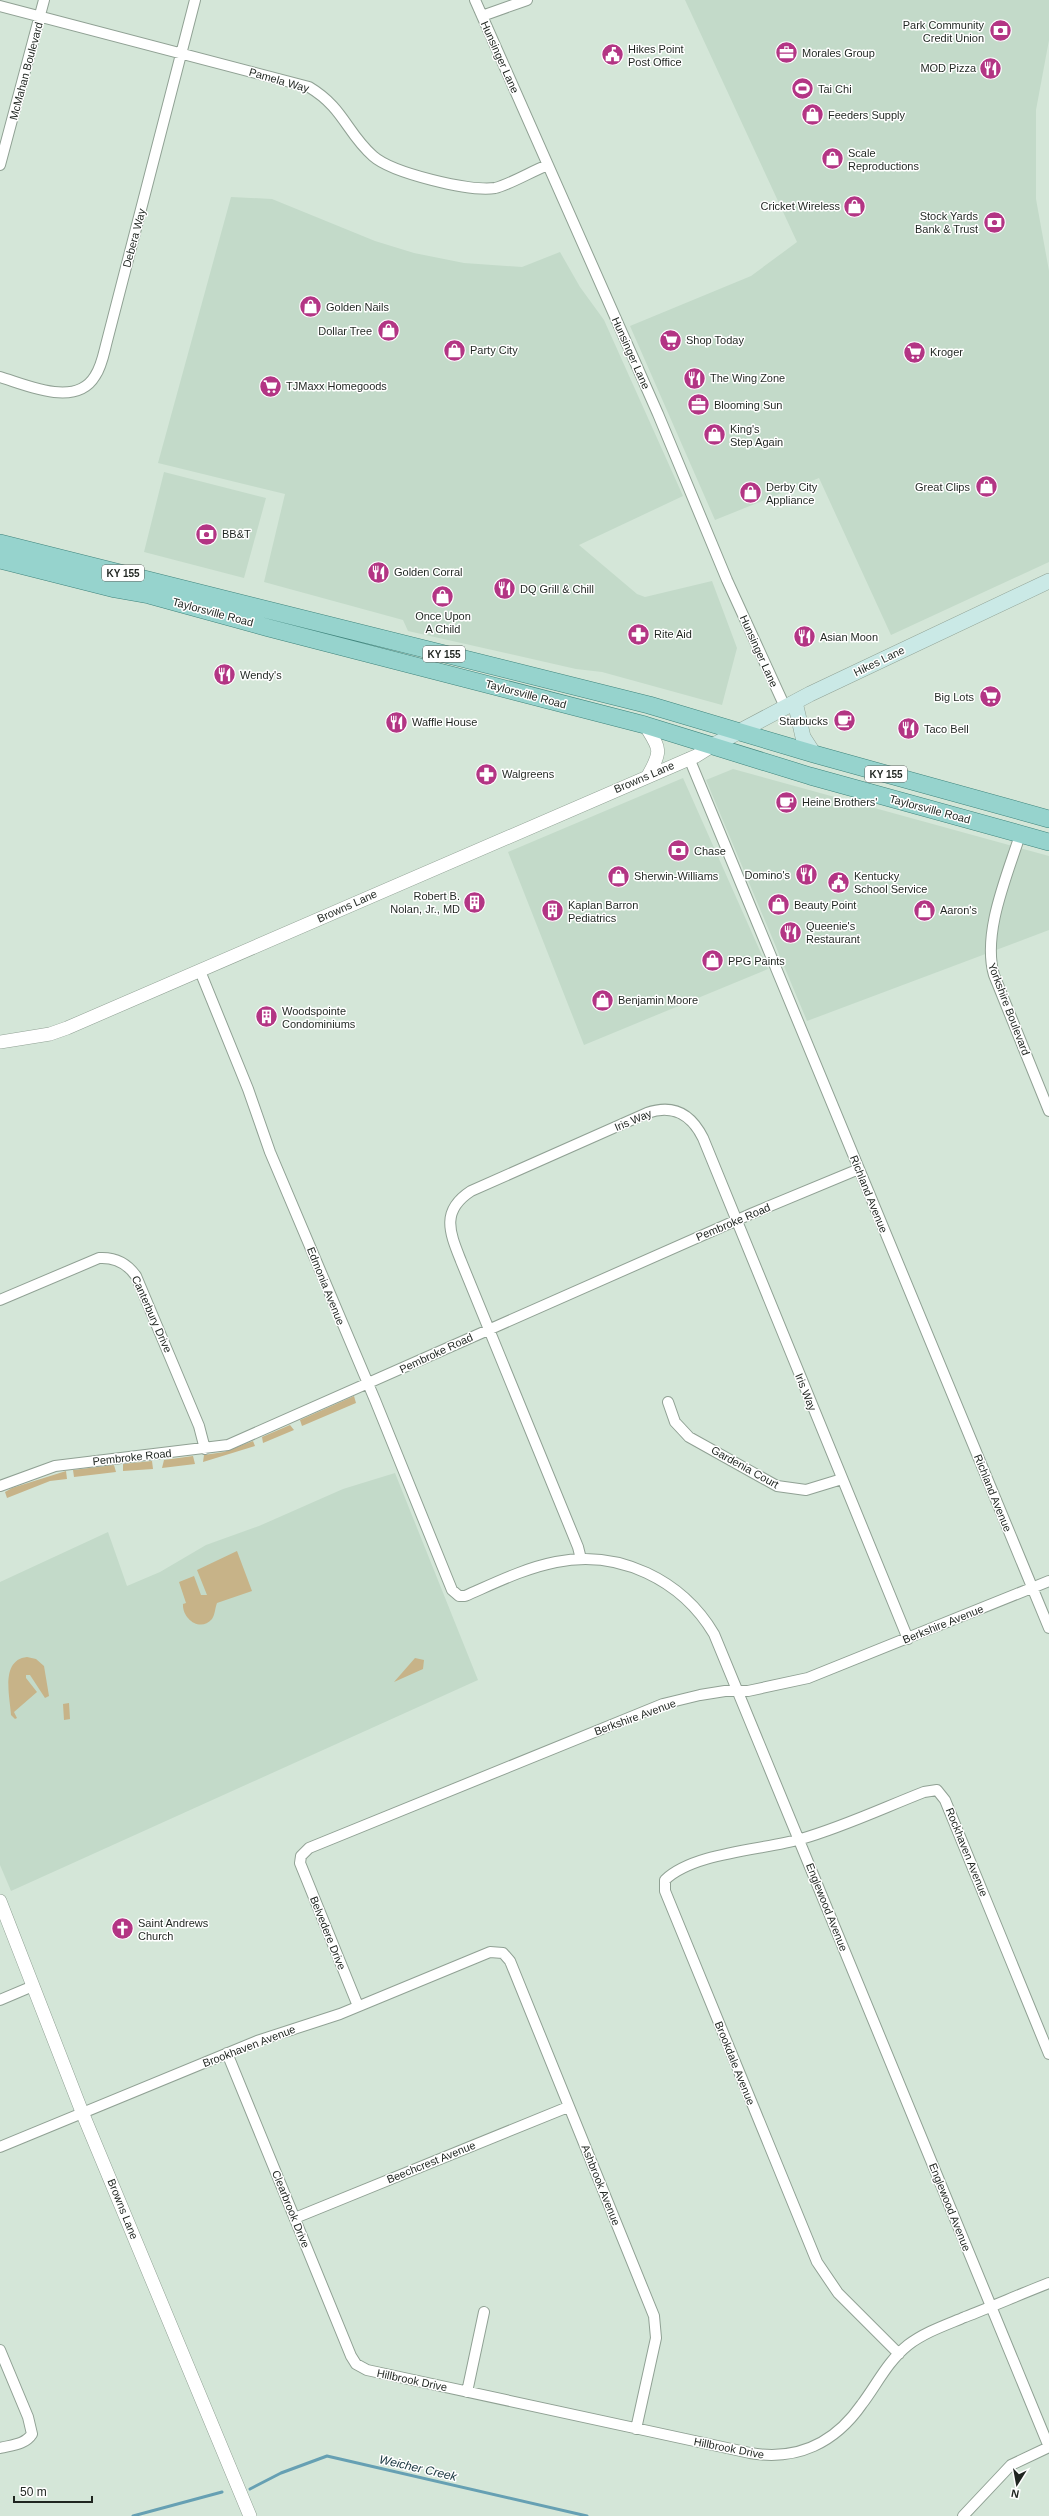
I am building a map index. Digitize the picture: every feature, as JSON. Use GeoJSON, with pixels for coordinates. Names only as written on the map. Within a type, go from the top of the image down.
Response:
{"type":"FeatureCollection","features":[{"type":"Feature","properties":{"kind":"main road","name":"Taylorsville Road"},"geometry":{"type":"LineString","coordinates":[[0,543],[649,705],[814,754],[1049,819]]}},
{"type":"Feature","properties":{"kind":"main road","name":"Taylorsville Road"},"geometry":{"type":"LineString","coordinates":[[0,560],[215,612],[269,628],[644,725],[1020,835],[1049,842]]}},
{"type":"Feature","properties":{"kind":"main road","name":"Hikes Lane"},"geometry":{"type":"LineString","coordinates":[[712,746],[790,705],[1049,581]]}},
{"type":"Feature","properties":{"kind":"main road"},"geometry":{"type":"LineString","coordinates":[[790,705],[803,737],[814,754]]}},
{"type":"Feature","properties":{"kind":"street","name":"McMahan Boulevard"},"geometry":{"type":"LineString","coordinates":[[0,165],[44,0]]}},
{"type":"Feature","properties":{"kind":"street","name":"Debera Way"},"geometry":{"type":"LineString","coordinates":[[0,378],[46,390],[66,393],[83,388],[96,376],[107,341],[195,0]]}},
{"type":"Feature","properties":{"kind":"street","name":"Hunsinger Lane"},"geometry":{"type":"LineString","coordinates":[[475,0],[658,414],[727,580],[790,705]]}},
{"type":"Feature","properties":{"kind":"street"},"geometry":{"type":"LineString","coordinates":[[482,16],[506,4],[527,0]]}},
{"type":"Feature","properties":{"kind":"street","name":"Pamela Way"},"geometry":{"type":"LineString","coordinates":[[0,6],[308,88],[332,103],[373,156],[391,167],[403,171],[478,190],[496,188],[548,164]]}},
{"type":"Feature","properties":{"kind":"street"},"geometry":{"type":"LineString","coordinates":[[644,725],[659,751],[659,757],[649,774]]}},
{"type":"Feature","properties":{"kind":"street","name":"Browns Lane"},"geometry":{"type":"LineString","coordinates":[[0,1042],[28,1038],[67,1028],[649,774],[690,758],[712,746]]}},
{"type":"Feature","properties":{"kind":"street","name":"Richland Avenue"},"geometry":{"type":"LineString","coordinates":[[690,758],[1049,1628]]}},
{"type":"Feature","properties":{"kind":"street","name":"Yorkshire Boulevard"},"geometry":{"type":"LineString","coordinates":[[1020,835],[998,909],[990,953],[994,975],[1049,1111]]}},
{"type":"Feature","properties":{"kind":"street","name":"Edmonia Avenue"},"geometry":{"type":"LineString","coordinates":[[200,971],[248,1089],[270,1152],[368,1384],[452,1590],[459,1596]]}},
{"type":"Feature","properties":{"kind":"street","name":"Iris Way"},"geometry":{"type":"LineString","coordinates":[[580,1559],[578,1547],[450,1234],[451,1214],[457,1202],[471,1191],[647,1113],[657,1110],[672,1110],[692,1120],[703,1138],[908,1638]]}},
{"type":"Feature","properties":{"kind":"street","name":"Pembroke Road"},"geometry":{"type":"LineString","coordinates":[[0,1486],[55,1466],[228,1444],[368,1384],[736,1220],[859,1169]]}},
{"type":"Feature","properties":{"kind":"street","name":"Canterbury Drive"},"geometry":{"type":"LineString","coordinates":[[0,1300],[99,1258],[114,1259],[127,1265],[136,1276],[199,1426],[205,1448]]}},
{"type":"Feature","properties":{"kind":"street","name":"Gardenia Court"},"geometry":{"type":"LineString","coordinates":[[668,1402],[675,1422],[689,1437],[777,1486],[806,1490],[842,1478]]}},
{"type":"Feature","properties":{"kind":"street","name":"Englewood Avenue"},"geometry":{"type":"LineString","coordinates":[[459,1596],[541,1566],[580,1559],[603,1560],[648,1573],[678,1592],[708,1625],[739,1691],[990,2307],[1049,2447]]}},
{"type":"Feature","properties":{"kind":"street","name":"Berkshire Avenue"},"geometry":{"type":"LineString","coordinates":[[300,1859],[303,1852],[309,1848],[663,1704],[700,1694],[739,1691],[781,1685],[808,1678],[1049,1580]]}},
{"type":"Feature","properties":{"kind":"street","name":"Rockhaven Avenue"},"geometry":{"type":"LineString","coordinates":[[799,1840],[822,1833],[924,1792],[937,1790],[945,1800],[1049,2054]]}},
{"type":"Feature","properties":{"kind":"street","name":"Brookdale Avenue"},"geometry":{"type":"LineString","coordinates":[[799,1840],[723,1855],[677,1871],[665,1880],[664,1885],[817,2262],[838,2293],[899,2354]]}},
{"type":"Feature","properties":{"kind":"street","name":"Belvedere Drive"},"geometry":{"type":"LineString","coordinates":[[300,1859],[303,1873],[358,2006]]}},
{"type":"Feature","properties":{"kind":"street","name":"Browns Lane"},"geometry":{"type":"LineString","coordinates":[[0,1901],[82,2112],[250,2516]]}},
{"type":"Feature","properties":{"kind":"street","name":"Brookhaven Avenue"},"geometry":{"type":"LineString","coordinates":[[0,2147],[227,2053],[358,2006],[490,1952],[500,1952]]}},
{"type":"Feature","properties":{"kind":"street","name":"Ashbrook Avenue"},"geometry":{"type":"LineString","coordinates":[[500,1952],[510,1961],[654,2316],[656,2338],[636,2428]]}},
{"type":"Feature","properties":{"kind":"street"},"geometry":{"type":"LineString","coordinates":[[0,2000],[33,1986]]}},
{"type":"Feature","properties":{"kind":"street","name":"Clearbrook Drive"},"geometry":{"type":"LineString","coordinates":[[227,2053],[356,2364]]}},
{"type":"Feature","properties":{"kind":"street","name":"Beechcrest Avenue"},"geometry":{"type":"LineString","coordinates":[[295,2218],[568,2107]]}},
{"type":"Feature","properties":{"kind":"street","name":"Hillbrook Drive"},"geometry":{"type":"LineString","coordinates":[[356,2364],[367,2370],[763,2456],[792,2454],[804,2451],[832,2436],[851,2419],[879,2377],[908,2345],[932,2331],[1049,2283]]}},
{"type":"Feature","properties":{"kind":"street"},"geometry":{"type":"LineString","coordinates":[[467,2392],[484,2312]]}},
{"type":"Feature","properties":{"kind":"street"},"geometry":{"type":"LineString","coordinates":[[0,2350],[28,2417],[32,2434],[29,2439],[20,2443],[0,2448]]}},
{"type":"Feature","properties":{"kind":"street"},"geometry":{"type":"LineString","coordinates":[[963,2516],[1011,2465],[1049,2447]]}},
{"type":"Feature","properties":{"kind":"shaded area"},"geometry":{"type":"Polygon","coordinates":[[[685,0],[1049,0],[1049,40],[1036,110],[1036,199],[1049,271],[1049,562],[891,635],[819,478],[715,520],[630,326],[751,276],[797,242],[685,0]]]}},
{"type":"Feature","properties":{"kind":"shaded area"},"geometry":{"type":"Polygon","coordinates":[[[231,197],[272,199],[375,241],[414,253],[464,263],[522,267],[560,252],[580,287],[604,320],[683,496],[579,545],[637,594],[645,597],[712,581],[737,648],[722,705],[602,672],[576,669],[408,631],[403,620],[264,582],[285,494],[158,463],[231,197]]]}},
{"type":"Feature","properties":{"kind":"shaded area"},"geometry":{"type":"Polygon","coordinates":[[[164,472],[266,498],[244,578],[144,552],[164,472]]]}},
{"type":"Feature","properties":{"kind":"shaded area"},"geometry":{"type":"Polygon","coordinates":[[[733,769],[1049,856],[1049,930],[807,1021],[706,780],[733,769]]]}},
{"type":"Feature","properties":{"kind":"shaded area"},"geometry":{"type":"Polygon","coordinates":[[[683,778],[768,969],[584,1045],[508,852],[683,778]]]}},
{"type":"Feature","properties":{"kind":"shaded area"},"geometry":{"type":"Polygon","coordinates":[[[354,1396],[356,1403],[302,1426],[300,1420],[354,1396]]]}},
{"type":"Feature","properties":{"kind":"shaded area"},"geometry":{"type":"Polygon","coordinates":[[[290,1425],[294,1430],[263,1443],[262,1437],[290,1425]]]}},
{"type":"Feature","properties":{"kind":"shaded area"},"geometry":{"type":"Polygon","coordinates":[[[253,1441],[255,1446],[203,1462],[204,1455],[224,1452],[253,1441]]]}},
{"type":"Feature","properties":{"kind":"shaded area"},"geometry":{"type":"Polygon","coordinates":[[[193,1456],[195,1464],[162,1468],[164,1460],[193,1456]]]}},
{"type":"Feature","properties":{"kind":"shaded area"},"geometry":{"type":"Polygon","coordinates":[[[152,1461],[153,1469],[123,1471],[123,1464],[152,1461]]]}},
{"type":"Feature","properties":{"kind":"shaded area"},"geometry":{"type":"Polygon","coordinates":[[[114,1465],[116,1472],[74,1477],[73,1470],[114,1465]]]}},
{"type":"Feature","properties":{"kind":"shaded area"},"geometry":{"type":"Polygon","coordinates":[[[66,1471],[67,1479],[50,1481],[7,1498],[5,1492],[12,1488],[66,1471]]]}},
{"type":"Feature","properties":{"kind":"shaded area"},"geometry":{"type":"Polygon","coordinates":[[[395,1473],[478,1680],[11,1891],[0,1865],[0,1582],[108,1532],[127,1586],[160,1572],[206,1545],[259,1526],[343,1489],[395,1473]]]}},
{"type":"Feature","properties":{"kind":"shaded area"},"geometry":{"type":"Polygon","coordinates":[[[237,1551],[252,1591],[217,1603],[212,1619],[207,1623],[202,1625],[193,1622],[185,1614],[183,1609],[183,1604],[186,1603],[179,1582],[194,1576],[201,1595],[207,1595],[197,1570],[237,1551]]]}},
{"type":"Feature","properties":{"kind":"shaded area"},"geometry":{"type":"Polygon","coordinates":[[[27,1657],[36,1659],[44,1666],[49,1696],[45,1698],[30,1675],[26,1675],[26,1678],[37,1692],[14,1712],[17,1718],[15,1719],[11,1715],[8,1680],[13,1665],[19,1660],[27,1657]]]}},
{"type":"Feature","properties":{"kind":"shaded area"},"geometry":{"type":"Polygon","coordinates":[[[415,1658],[424,1660],[423,1669],[394,1682],[415,1658]]]}},
{"type":"Feature","properties":{"kind":"shaded area"},"geometry":{"type":"Polygon","coordinates":[[[69,1703],[70,1719],[64,1720],[63,1704],[69,1703]]]}},
{"type":"Feature","properties":{"kind":"waterway","name":"Weicher Creek"},"geometry":{"type":"LineString","coordinates":[[250,2489],[281,2473],[327,2456],[587,2516]]}},
{"type":"Feature","properties":{"kind":"waterway","name":"Weicher Creek"},"geometry":{"type":"LineString","coordinates":[[133,2516],[222,2492]]}},
{"type":"Feature","properties":{"kind":"place","name":"Park Community Credit Union"},"geometry":{"type":"Point","coordinates":[1000,31]}},
{"type":"Feature","properties":{"kind":"place","name":"Morales Group"},"geometry":{"type":"Point","coordinates":[787,53]}},
{"type":"Feature","properties":{"kind":"place","name":"Hikes Point Post Office"},"geometry":{"type":"Point","coordinates":[612,55]}},
{"type":"Feature","properties":{"kind":"place","name":"MOD Pizza"},"geometry":{"type":"Point","coordinates":[991,68]}},
{"type":"Feature","properties":{"kind":"place","name":"Tai Chi"},"geometry":{"type":"Point","coordinates":[802,89]}},
{"type":"Feature","properties":{"kind":"place","name":"Feeders Supply"},"geometry":{"type":"Point","coordinates":[812,115]}},
{"type":"Feature","properties":{"kind":"place","name":"Scale Reproductions"},"geometry":{"type":"Point","coordinates":[832,159]}},
{"type":"Feature","properties":{"kind":"place","name":"Cricket Wireless"},"geometry":{"type":"Point","coordinates":[855,206]}},
{"type":"Feature","properties":{"kind":"place","name":"Stock Yards Bank & Trust"},"geometry":{"type":"Point","coordinates":[994,222]}},
{"type":"Feature","properties":{"kind":"place","name":"Golden Nails"},"geometry":{"type":"Point","coordinates":[311,307]}},
{"type":"Feature","properties":{"kind":"place","name":"Dollar Tree"},"geometry":{"type":"Point","coordinates":[388,331]}},
{"type":"Feature","properties":{"kind":"place","name":"Shop Today"},"geometry":{"type":"Point","coordinates":[670,340]}},
{"type":"Feature","properties":{"kind":"place","name":"Party City"},"geometry":{"type":"Point","coordinates":[455,350]}},
{"type":"Feature","properties":{"kind":"place","name":"Kroger"},"geometry":{"type":"Point","coordinates":[914,352]}},
{"type":"Feature","properties":{"kind":"place","name":"The Wing Zone"},"geometry":{"type":"Point","coordinates":[695,378]}},
{"type":"Feature","properties":{"kind":"place","name":"TJMaxx Homegoods"},"geometry":{"type":"Point","coordinates":[270,386]}},
{"type":"Feature","properties":{"kind":"place","name":"Blooming Sun"},"geometry":{"type":"Point","coordinates":[699,405]}},
{"type":"Feature","properties":{"kind":"place","name":"King's Step Again"},"geometry":{"type":"Point","coordinates":[714,435]}},
{"type":"Feature","properties":{"kind":"place","name":"Great Clips"},"geometry":{"type":"Point","coordinates":[986,487]}},
{"type":"Feature","properties":{"kind":"place","name":"Derby City Appliance"},"geometry":{"type":"Point","coordinates":[751,493]}},
{"type":"Feature","properties":{"kind":"place","name":"BB&T"},"geometry":{"type":"Point","coordinates":[207,534]}},
{"type":"Feature","properties":{"kind":"place","name":"Golden Corral"},"geometry":{"type":"Point","coordinates":[379,572]}},
{"type":"Feature","properties":{"kind":"place","name":"DQ Grill & Chill"},"geometry":{"type":"Point","coordinates":[505,589]}},
{"type":"Feature","properties":{"kind":"place","name":"Once Upon A Child"},"geometry":{"type":"Point","coordinates":[443,596]}},
{"type":"Feature","properties":{"kind":"place","name":"Rite Aid"},"geometry":{"type":"Point","coordinates":[638,634]}},
{"type":"Feature","properties":{"kind":"place","name":"Asian Moon"},"geometry":{"type":"Point","coordinates":[804,637]}},
{"type":"Feature","properties":{"kind":"place","name":"Wendy's"},"geometry":{"type":"Point","coordinates":[225,675]}},
{"type":"Feature","properties":{"kind":"place","name":"Big Lots"},"geometry":{"type":"Point","coordinates":[990,697]}},
{"type":"Feature","properties":{"kind":"place","name":"Starbucks"},"geometry":{"type":"Point","coordinates":[844,721]}},
{"type":"Feature","properties":{"kind":"place","name":"Waffle House"},"geometry":{"type":"Point","coordinates":[397,722]}},
{"type":"Feature","properties":{"kind":"place","name":"Taco Bell"},"geometry":{"type":"Point","coordinates":[909,729]}},
{"type":"Feature","properties":{"kind":"place","name":"Walgreens"},"geometry":{"type":"Point","coordinates":[487,774]}},
{"type":"Feature","properties":{"kind":"place","name":"Heine Brothers'"},"geometry":{"type":"Point","coordinates":[786,802]}},
{"type":"Feature","properties":{"kind":"place","name":"Chase"},"geometry":{"type":"Point","coordinates":[679,851]}},
{"type":"Feature","properties":{"kind":"place","name":"Domino's"},"geometry":{"type":"Point","coordinates":[806,875]}},
{"type":"Feature","properties":{"kind":"place","name":"Sherwin-Williams"},"geometry":{"type":"Point","coordinates":[618,876]}},
{"type":"Feature","properties":{"kind":"place","name":"Kentucky School Service"},"geometry":{"type":"Point","coordinates":[838,882]}},
{"type":"Feature","properties":{"kind":"place","name":"Robert B. Nolan, Jr., MD"},"geometry":{"type":"Point","coordinates":[475,902]}},
{"type":"Feature","properties":{"kind":"place","name":"Beauty Point"},"geometry":{"type":"Point","coordinates":[778,905]}},
{"type":"Feature","properties":{"kind":"place","name":"Aaron's"},"geometry":{"type":"Point","coordinates":[925,910]}},
{"type":"Feature","properties":{"kind":"place","name":"Kaplan Barron Pediatrics"},"geometry":{"type":"Point","coordinates":[553,911]}},
{"type":"Feature","properties":{"kind":"place","name":"Queenie's Restaurant"},"geometry":{"type":"Point","coordinates":[790,932]}},
{"type":"Feature","properties":{"kind":"place","name":"PPG Paints"},"geometry":{"type":"Point","coordinates":[713,961]}},
{"type":"Feature","properties":{"kind":"place","name":"Benjamin Moore"},"geometry":{"type":"Point","coordinates":[602,1000]}},
{"type":"Feature","properties":{"kind":"place","name":"Woodspointe Condominiums"},"geometry":{"type":"Point","coordinates":[267,1017]}},
{"type":"Feature","properties":{"kind":"place","name":"Saint Andrews Church"},"geometry":{"type":"Point","coordinates":[122,1929]}}]}
